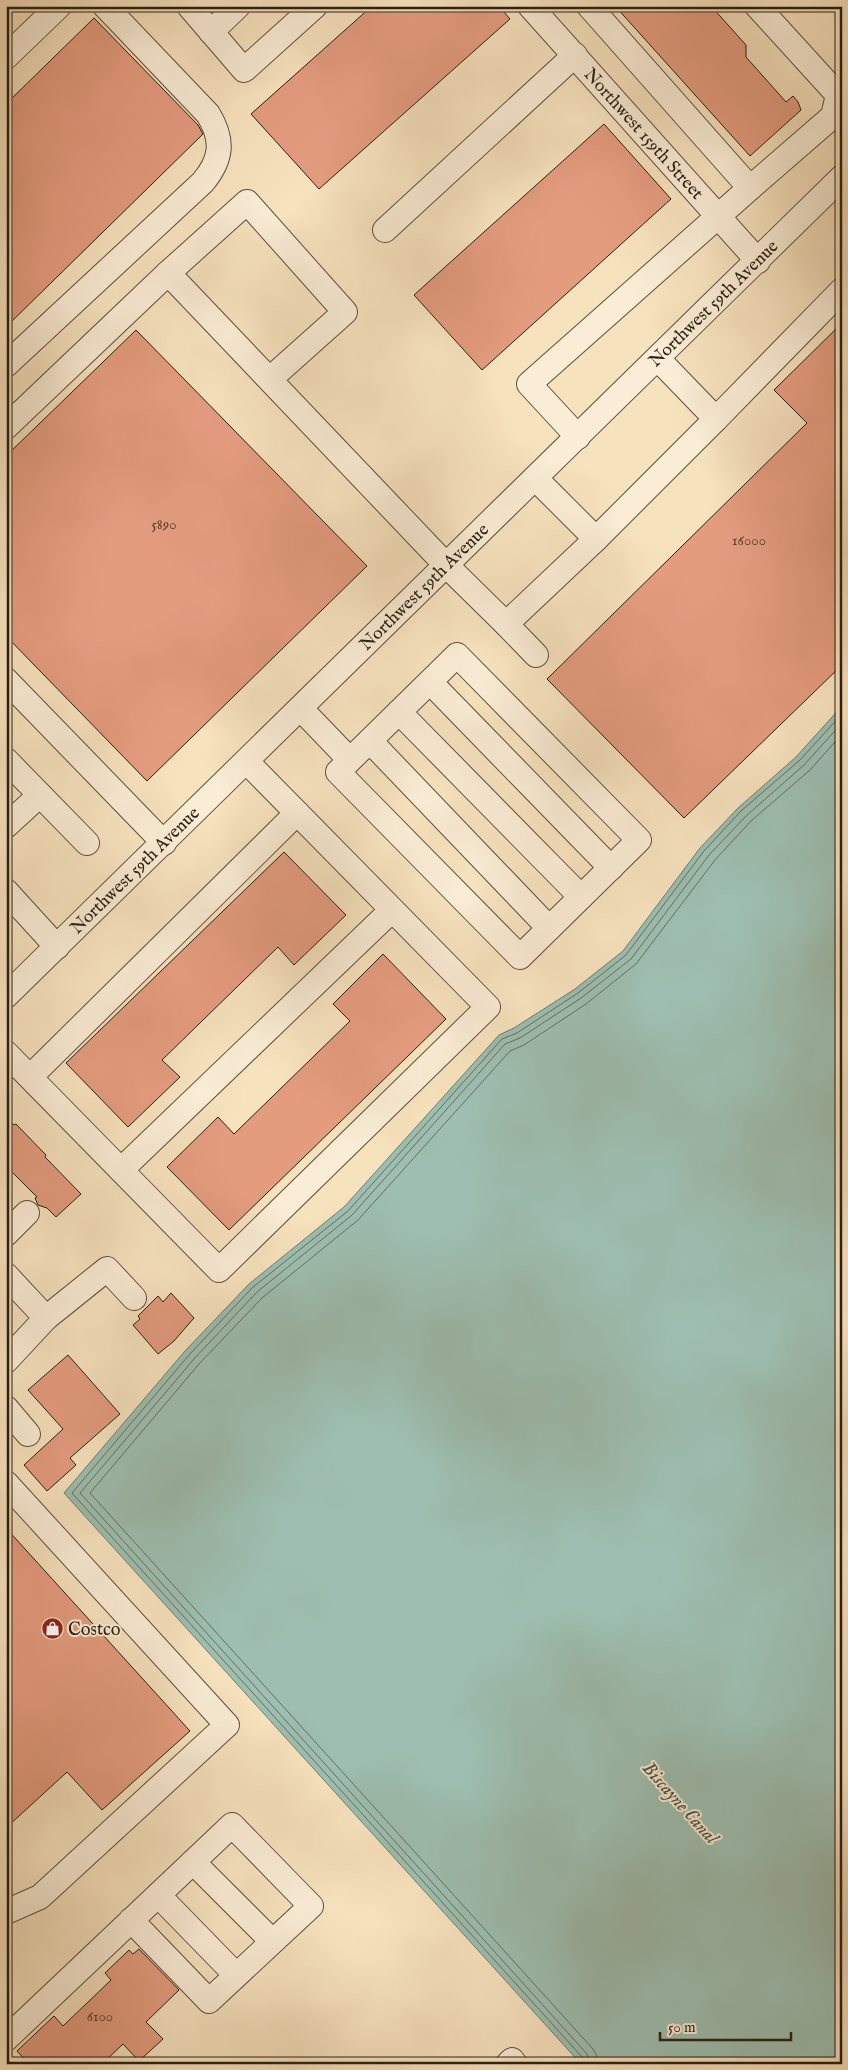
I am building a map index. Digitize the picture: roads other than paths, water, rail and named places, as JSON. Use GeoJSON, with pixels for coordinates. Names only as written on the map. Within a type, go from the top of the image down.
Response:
{"type":"FeatureCollection","features":[{"type":"Feature","properties":{"kind":"street"},"geometry":{"type":"LineString","coordinates":[[6,57],[59,6]]}},
{"type":"Feature","properties":{"kind":"street"},"geometry":{"type":"LineString","coordinates":[[6,365],[203,182],[212,170],[218,157],[219,142],[216,127],[208,114],[105,6]]}},
{"type":"Feature","properties":{"kind":"street"},"geometry":{"type":"LineString","coordinates":[[189,6],[244,70],[315,6]]}},
{"type":"Feature","properties":{"kind":"street"},"geometry":{"type":"LineString","coordinates":[[210,32],[238,6]]}},
{"type":"Feature","properties":{"kind":"street","name":"Northwest 159th Street"},"geometry":{"type":"LineString","coordinates":[[530,6],[758,261]]}},
{"type":"Feature","properties":{"kind":"street"},"geometry":{"type":"LineString","coordinates":[[589,6],[750,188]]}},
{"type":"Feature","properties":{"kind":"street"},"geometry":{"type":"LineString","coordinates":[[578,437],[529,384],[833,116],[838,95],[757,6]]}},
{"type":"Feature","properties":{"kind":"street"},"geometry":{"type":"LineString","coordinates":[[385,230],[575,55]]}},
{"type":"Feature","properties":{"kind":"street","name":"Northwest 59th Avenue"},"geometry":{"type":"LineString","coordinates":[[6,996],[536,479],[842,177]]}},
{"type":"Feature","properties":{"kind":"street"},"geometry":{"type":"LineString","coordinates":[[6,427],[168,273],[247,202],[345,312],[270,380]]}},
{"type":"Feature","properties":{"kind":"street"},"geometry":{"type":"LineString","coordinates":[[168,273],[447,566],[536,655]]}},
{"type":"Feature","properties":{"kind":"street"},"geometry":{"type":"LineString","coordinates":[[506,624],[596,539],[842,290]]}},
{"type":"Feature","properties":{"kind":"street"},"geometry":{"type":"LineString","coordinates":[[658,359],[716,419]]}},
{"type":"Feature","properties":{"kind":"street"},"geometry":{"type":"LineString","coordinates":[[536,479],[596,539]]}},
{"type":"Feature","properties":{"kind":"street"},"geometry":{"type":"LineString","coordinates":[[457,655],[639,840],[520,957],[338,772],[399,712],[457,655]]}},
{"type":"Feature","properties":{"kind":"street"},"geometry":{"type":"LineString","coordinates":[[6,680],[164,843]]}},
{"type":"Feature","properties":{"kind":"street"},"geometry":{"type":"LineString","coordinates":[[430,682],[611,868]]}},
{"type":"Feature","properties":{"kind":"street"},"geometry":{"type":"LineString","coordinates":[[301,709],[350,760]]}},
{"type":"Feature","properties":{"kind":"street"},"geometry":{"type":"LineString","coordinates":[[399,712],[581,897]]}},
{"type":"Feature","properties":{"kind":"street"},"geometry":{"type":"LineString","coordinates":[[370,741],[549,928]]}},
{"type":"Feature","properties":{"kind":"street"},"geometry":{"type":"LineString","coordinates":[[6,760],[87,843]]}},
{"type":"Feature","properties":{"kind":"street"},"geometry":{"type":"LineString","coordinates":[[6,1053],[219,1270],[488,1008],[247,762]]}},
{"type":"Feature","properties":{"kind":"street"},"geometry":{"type":"LineString","coordinates":[[6,826],[40,795]]}},
{"type":"Feature","properties":{"kind":"street"},"geometry":{"type":"LineString","coordinates":[[30,1077],[297,813]]}},
{"type":"Feature","properties":{"kind":"street"},"geometry":{"type":"LineString","coordinates":[[6,891],[57,947]]}},
{"type":"Feature","properties":{"kind":"street"},"geometry":{"type":"LineString","coordinates":[[121,1170],[392,910]]}},
{"type":"Feature","properties":{"kind":"street"},"geometry":{"type":"LineString","coordinates":[[6,1234],[27,1213]]}},
{"type":"Feature","properties":{"kind":"street"},"geometry":{"type":"LineString","coordinates":[[6,1361],[46,1318],[107,1269],[134,1298]]}},
{"type":"Feature","properties":{"kind":"street"},"geometry":{"type":"LineString","coordinates":[[6,1275],[46,1318]]}},
{"type":"Feature","properties":{"kind":"street"},"geometry":{"type":"LineString","coordinates":[[6,1408],[28,1434]]}},
{"type":"Feature","properties":{"kind":"street"},"geometry":{"type":"LineString","coordinates":[[6,1484],[227,1725],[40,1897],[6,1912]]}},
{"type":"Feature","properties":{"kind":"street"},"geometry":{"type":"LineString","coordinates":[[6,2038],[232,1825],[311,1906],[209,2000],[132,1920]]}},
{"type":"Feature","properties":{"kind":"street"},"geometry":{"type":"LineString","coordinates":[[193,1862],[272,1941]]}},
{"type":"Feature","properties":{"kind":"street"},"geometry":{"type":"LineString","coordinates":[[158,1895],[236,1975]]}},
{"type":"Feature","properties":{"kind":"street"},"geometry":{"type":"LineString","coordinates":[[508,2064],[512,2060],[515,2064]]}},
{"type":"Feature","properties":{"kind":"water","name":"Biscayne Canal"},"geometry":{"type":"Polygon","coordinates":[[[842,706],[842,2064],[581,2064],[64,1493],[185,1351],[249,1284],[344,1207],[499,1035],[514,1028],[575,989],[623,951],[700,848],[738,808],[796,757],[842,706]]]}},
{"type":"Feature","properties":{"kind":"place","name":"Costco"},"geometry":{"type":"Point","coordinates":[52,1629]}}]}
